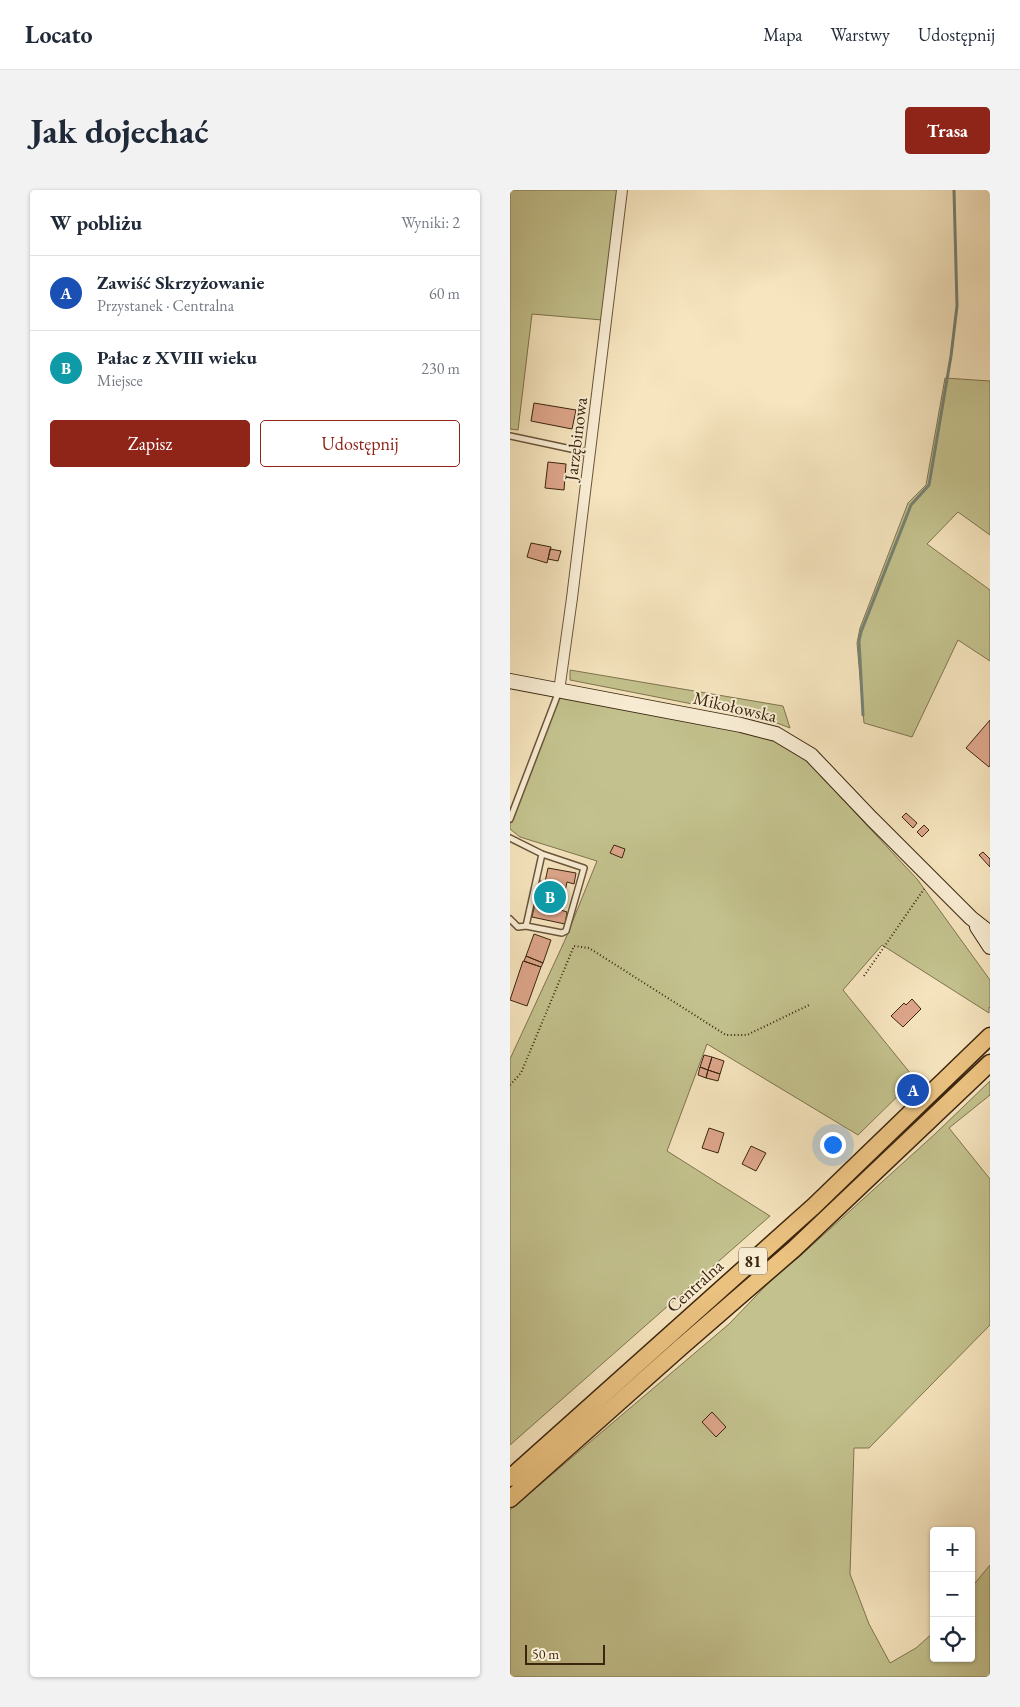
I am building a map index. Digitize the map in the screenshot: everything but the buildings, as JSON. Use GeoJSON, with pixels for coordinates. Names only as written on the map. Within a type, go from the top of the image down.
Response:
{"type":"FeatureCollection","features":[{"type":"Feature","properties":{"kind":"main road","name":"Mikołowska"},"geometry":{"type":"LineString","coordinates":[[510,681],[741,725],[776,734],[811,755],[971,918],[990,933]]}},
{"type":"Feature","properties":{"kind":"main road","name":"Mikołowska"},"geometry":{"type":"LineString","coordinates":[[971,918],[990,947]]}},
{"type":"Feature","properties":{"kind":"main road","name":"Centralna"},"geometry":{"type":"LineString","coordinates":[[510,1478],[814,1206],[990,1036]]}},
{"type":"Feature","properties":{"kind":"main road","name":"Centralna"},"geometry":{"type":"LineString","coordinates":[[510,1498],[794,1249],[990,1063]]}},
{"type":"Feature","properties":{"kind":"street","name":"Jarzębinowa"},"geometry":{"type":"LineString","coordinates":[[559,691],[622,190]]}},
{"type":"Feature","properties":{"kind":"lane"},"geometry":{"type":"LineString","coordinates":[[510,436],[590,453]]}},
{"type":"Feature","properties":{"kind":"lane"},"geometry":{"type":"LineString","coordinates":[[510,819],[559,691]]}},
{"type":"Feature","properties":{"kind":"lane"},"geometry":{"type":"LineString","coordinates":[[510,838],[542,854],[584,868],[566,931],[562,934],[526,926],[518,927],[510,919]]}},
{"type":"Feature","properties":{"kind":"lane"},"geometry":{"type":"LineString","coordinates":[[526,926],[542,854]]}},
{"type":"Feature","properties":{"kind":"path"},"geometry":{"type":"LineString","coordinates":[[864,976],[931,878]]}},
{"type":"Feature","properties":{"kind":"path"},"geometry":{"type":"LineString","coordinates":[[510,1085],[521,1073],[574,946],[589,948],[726,1035],[746,1035],[811,1004]]}},
{"type":"Feature","properties":{"kind":"shaded area"},"geometry":{"type":"Polygon","coordinates":[[[510,190],[617,190],[602,320],[532,314],[518,430],[510,429],[510,190]]]}},
{"type":"Feature","properties":{"kind":"shaded area"},"geometry":{"type":"Polygon","coordinates":[[[945,378],[990,381],[990,535],[958,512],[927,544],[990,590],[990,661],[958,640],[912,737],[864,723],[857,643],[860,628],[908,503],[926,485],[945,378]]]}},
{"type":"Feature","properties":{"kind":"shaded area"},"geometry":{"type":"Polygon","coordinates":[[[570,670],[783,706],[790,728],[764,718],[570,680],[570,670]]]}},
{"type":"Feature","properties":{"kind":"shaded area"},"geometry":{"type":"Polygon","coordinates":[[[559,685],[770,736],[807,761],[917,879],[990,980],[990,1008],[989,1013],[882,945],[843,990],[915,1079],[858,1135],[707,1044],[667,1151],[770,1216],[510,1445],[510,1059],[565,940],[597,861],[520,837],[510,829],[510,811],[559,685]]]}},
{"type":"Feature","properties":{"kind":"shaded area"},"geometry":{"type":"Polygon","coordinates":[[[990,1081],[990,1095],[949,1128],[990,1179],[990,1325],[869,1448],[854,1448],[850,1574],[869,1624],[890,1663],[916,1648],[930,1636],[930,1662],[975,1662],[975,1583],[990,1565],[990,1677],[510,1677],[510,1510],[729,1324],[778,1273],[799,1257],[935,1134],[990,1081]]]}},
{"type":"Feature","properties":{"kind":"waterway"},"geometry":{"type":"LineString","coordinates":[[863,715],[859,641],[861,632],[911,505],[929,485],[951,356],[957,306],[954,190]]}},
{"type":"Feature","properties":{"kind":"place","name":"Pałac z XVIII wieku"},"geometry":{"type":"Point","coordinates":[550,897]}},
{"type":"Feature","properties":{"kind":"place","name":"Zawiść Skrzyżowanie"},"geometry":{"type":"Point","coordinates":[913,1090]}}]}
